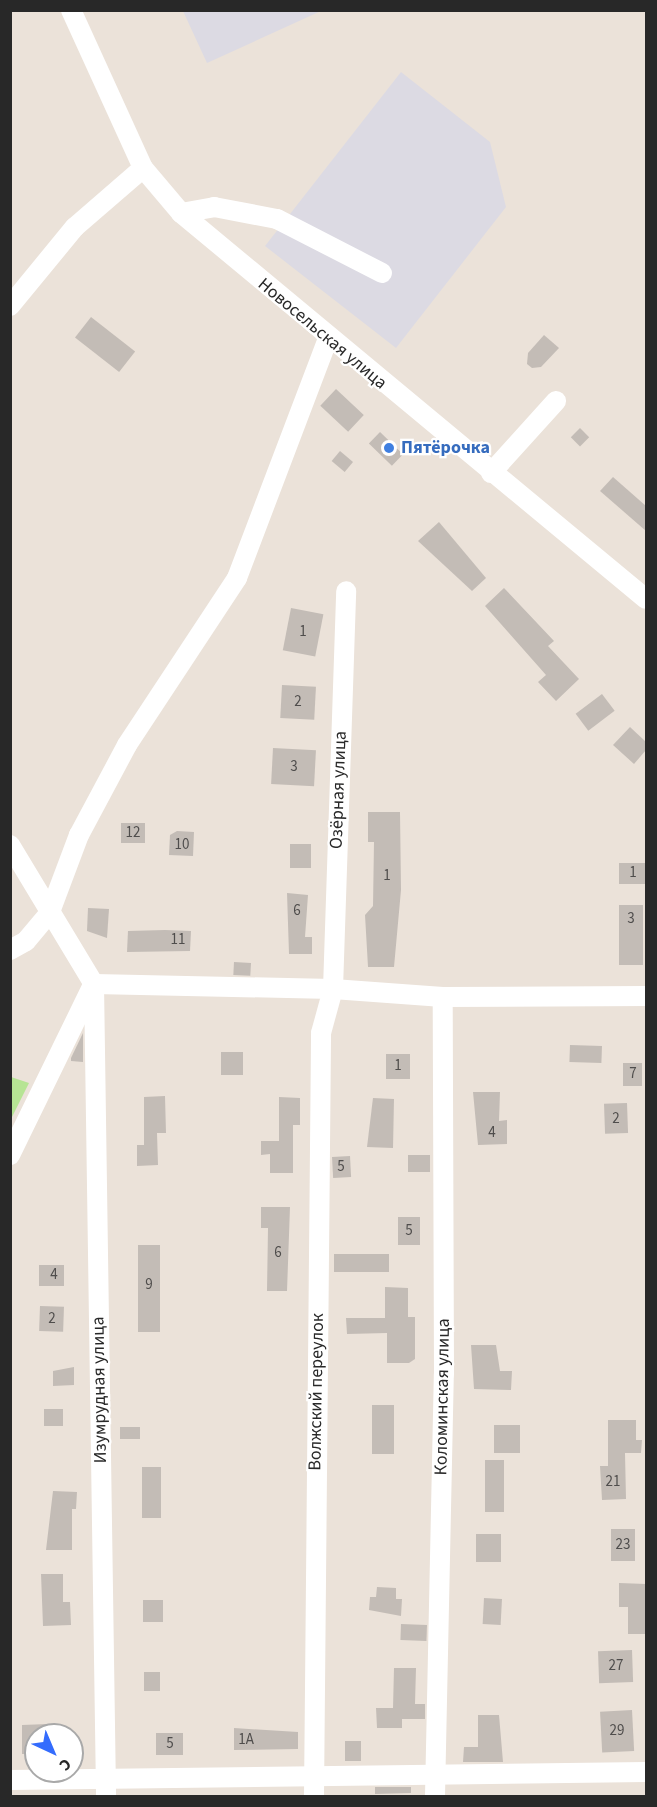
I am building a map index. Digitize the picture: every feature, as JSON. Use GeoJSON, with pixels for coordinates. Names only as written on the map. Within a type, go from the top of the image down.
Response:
{"type":"FeatureCollection","features":[{"type":"Feature","properties":{"kind":"street","name":"Новосельская улица"},"geometry":{"type":"LineString","coordinates":[[71,10],[143,168],[181,213],[328,339],[646,599]]}},
{"type":"Feature","properties":{"kind":"street"},"geometry":{"type":"LineString","coordinates":[[10,306],[75,227],[143,168]]}},
{"type":"Feature","properties":{"kind":"street"},"geometry":{"type":"LineString","coordinates":[[181,213],[214,207],[277,219],[382,273]]}},
{"type":"Feature","properties":{"kind":"street"},"geometry":{"type":"LineString","coordinates":[[10,950],[26,941],[50,912],[79,835],[127,745],[237,578],[328,339]]}},
{"type":"Feature","properties":{"kind":"street"},"geometry":{"type":"LineString","coordinates":[[491,473],[556,401]]}},
{"type":"Feature","properties":{"kind":"street","name":"Озёрная улица"},"geometry":{"type":"LineString","coordinates":[[333,990],[346,591]]}},
{"type":"Feature","properties":{"kind":"street"},"geometry":{"type":"LineString","coordinates":[[10,845],[94,984]]}},
{"type":"Feature","properties":{"kind":"street"},"geometry":{"type":"LineString","coordinates":[[94,984],[333,990],[443,997],[646,996]]}},
{"type":"Feature","properties":{"kind":"street"},"geometry":{"type":"LineString","coordinates":[[10,1155],[94,984]]}},
{"type":"Feature","properties":{"kind":"street","name":"Изумрудная улица"},"geometry":{"type":"LineString","coordinates":[[94,984],[106,1788]]}},
{"type":"Feature","properties":{"kind":"street","name":"Волжский переулок"},"geometry":{"type":"LineString","coordinates":[[314,1787],[321,1033],[333,990]]}},
{"type":"Feature","properties":{"kind":"street","name":"Коломинская улица"},"geometry":{"type":"LineString","coordinates":[[435,1797],[444,1374],[443,997]]}},
{"type":"Feature","properties":{"kind":"street"},"geometry":{"type":"LineString","coordinates":[[10,1780],[106,1788],[314,1787],[435,1777],[646,1772]]}},
{"type":"Feature","properties":{"kind":"shaded area"},"geometry":{"type":"Polygon","coordinates":[[[183,11],[321,11],[207,63],[183,11]]]}},
{"type":"Feature","properties":{"kind":"shaded area"},"geometry":{"type":"Polygon","coordinates":[[[401,72],[490,142],[506,207],[396,348],[265,246],[401,72]]]}},
{"type":"Feature","properties":{"kind":"green space"},"geometry":{"type":"Polygon","coordinates":[[[10,1077],[29,1083],[11,1119],[10,1077]]]}},
{"type":"Feature","properties":{"kind":"building"},"geometry":{"type":"Polygon","coordinates":[[[91,317],[135,351],[119,372],[75,337],[91,317]]]}},
{"type":"Feature","properties":{"kind":"building"},"geometry":{"type":"Polygon","coordinates":[[[544,335],[559,348],[541,367],[532,368],[527,364],[528,353],[544,335]]]}},
{"type":"Feature","properties":{"kind":"building"},"geometry":{"type":"Polygon","coordinates":[[[336,389],[364,415],[348,432],[320,406],[336,389]]]}},
{"type":"Feature","properties":{"kind":"building"},"geometry":{"type":"Polygon","coordinates":[[[580,428],[589,437],[580,446],[571,437],[580,428]]]}},
{"type":"Feature","properties":{"kind":"building"},"geometry":{"type":"Polygon","coordinates":[[[380,432],[403,454],[392,466],[369,444],[380,432]]]}},
{"type":"Feature","properties":{"kind":"building"},"geometry":{"type":"Polygon","coordinates":[[[340,451],[353,462],[345,472],[332,461],[340,451]]]}},
{"type":"Feature","properties":{"kind":"building"},"geometry":{"type":"Polygon","coordinates":[[[613,477],[646,506],[646,531],[600,491],[613,477]]]}},
{"type":"Feature","properties":{"kind":"building"},"geometry":{"type":"Polygon","coordinates":[[[439,522],[486,578],[472,591],[418,541],[439,522]]]}},
{"type":"Feature","properties":{"kind":"building"},"geometry":{"type":"Polygon","coordinates":[[[504,588],[554,641],[548,646],[579,679],[556,701],[538,682],[546,675],[485,606],[504,588]]]}},
{"type":"Feature","properties":{"kind":"building"},"geometry":{"type":"Polygon","coordinates":[[[291,608],[323,614],[315,657],[283,650],[291,608]]]}},
{"type":"Feature","properties":{"kind":"building"},"geometry":{"type":"Polygon","coordinates":[[[282,685],[316,687],[314,720],[280,718],[282,685]]]}},
{"type":"Feature","properties":{"kind":"building"},"geometry":{"type":"Polygon","coordinates":[[[602,694],[615,711],[588,731],[576,714],[602,694]]]}},
{"type":"Feature","properties":{"kind":"building"},"geometry":{"type":"Polygon","coordinates":[[[630,727],[646,742],[646,750],[634,764],[613,745],[630,727]]]}},
{"type":"Feature","properties":{"kind":"building"},"geometry":{"type":"Polygon","coordinates":[[[273,748],[316,750],[314,786],[271,784],[273,748]]]}},
{"type":"Feature","properties":{"kind":"building"},"geometry":{"type":"Polygon","coordinates":[[[368,812],[400,812],[401,890],[394,967],[368,967],[365,915],[373,906],[374,842],[368,842],[368,812]]]}},
{"type":"Feature","properties":{"kind":"building"},"geometry":{"type":"Polygon","coordinates":[[[121,823],[145,823],[145,843],[121,843],[121,823]]]}},
{"type":"Feature","properties":{"kind":"building"},"geometry":{"type":"Polygon","coordinates":[[[177,831],[194,832],[193,856],[169,855],[170,835],[177,831]]]}},
{"type":"Feature","properties":{"kind":"building"},"geometry":{"type":"Polygon","coordinates":[[[290,844],[311,844],[311,868],[290,868],[290,844]]]}},
{"type":"Feature","properties":{"kind":"building"},"geometry":{"type":"Polygon","coordinates":[[[619,863],[646,863],[646,884],[619,884],[619,863]]]}},
{"type":"Feature","properties":{"kind":"building"},"geometry":{"type":"Polygon","coordinates":[[[287,893],[308,895],[305,937],[312,937],[312,954],[289,954],[287,893]]]}},
{"type":"Feature","properties":{"kind":"building"},"geometry":{"type":"Polygon","coordinates":[[[619,905],[643,905],[643,965],[619,965],[619,905]]]}},
{"type":"Feature","properties":{"kind":"building"},"geometry":{"type":"Polygon","coordinates":[[[88,908],[109,909],[107,938],[87,931],[88,908]]]}},
{"type":"Feature","properties":{"kind":"building"},"geometry":{"type":"Polygon","coordinates":[[[128,931],[191,931],[190,951],[127,952],[128,931]]]}},
{"type":"Feature","properties":{"kind":"building"},"geometry":{"type":"Polygon","coordinates":[[[234,962],[251,963],[250,976],[233,975],[234,962]]]}},
{"type":"Feature","properties":{"kind":"building"},"geometry":{"type":"Polygon","coordinates":[[[83,1033],[83,1062],[71,1061],[71,1058],[83,1033]]]}},
{"type":"Feature","properties":{"kind":"building"},"geometry":{"type":"Polygon","coordinates":[[[570,1045],[602,1046],[601,1063],[569,1062],[570,1045]]]}},
{"type":"Feature","properties":{"kind":"building"},"geometry":{"type":"Polygon","coordinates":[[[221,1052],[243,1052],[243,1075],[221,1075],[221,1052]]]}},
{"type":"Feature","properties":{"kind":"building"},"geometry":{"type":"Polygon","coordinates":[[[386,1054],[410,1054],[410,1079],[386,1079],[386,1054]]]}},
{"type":"Feature","properties":{"kind":"building"},"geometry":{"type":"Polygon","coordinates":[[[623,1063],[642,1063],[642,1086],[623,1086],[623,1063]]]}},
{"type":"Feature","properties":{"kind":"building"},"geometry":{"type":"Polygon","coordinates":[[[473,1092],[500,1092],[499,1121],[507,1120],[507,1144],[478,1145],[473,1092]]]}},
{"type":"Feature","properties":{"kind":"building"},"geometry":{"type":"Polygon","coordinates":[[[165,1096],[166,1133],[157,1133],[158,1165],[137,1166],[137,1145],[144,1145],[144,1097],[165,1096]]]}},
{"type":"Feature","properties":{"kind":"building"},"geometry":{"type":"Polygon","coordinates":[[[279,1097],[300,1098],[300,1125],[293,1125],[293,1173],[270,1173],[270,1154],[261,1155],[261,1141],[279,1141],[279,1097]]]}},
{"type":"Feature","properties":{"kind":"building"},"geometry":{"type":"Polygon","coordinates":[[[373,1098],[394,1099],[393,1148],[367,1147],[373,1098]]]}},
{"type":"Feature","properties":{"kind":"building"},"geometry":{"type":"Polygon","coordinates":[[[627,1103],[628,1133],[605,1134],[604,1104],[627,1103]]]}},
{"type":"Feature","properties":{"kind":"building"},"geometry":{"type":"Polygon","coordinates":[[[408,1155],[430,1155],[430,1172],[408,1172],[408,1155]]]}},
{"type":"Feature","properties":{"kind":"building"},"geometry":{"type":"Polygon","coordinates":[[[350,1156],[351,1177],[333,1178],[332,1157],[350,1156]]]}},
{"type":"Feature","properties":{"kind":"building"},"geometry":{"type":"Polygon","coordinates":[[[261,1207],[290,1207],[287,1291],[267,1291],[268,1228],[261,1228],[261,1207]]]}},
{"type":"Feature","properties":{"kind":"building"},"geometry":{"type":"Polygon","coordinates":[[[398,1217],[420,1217],[420,1245],[398,1245],[398,1217]]]}},
{"type":"Feature","properties":{"kind":"building"},"geometry":{"type":"Polygon","coordinates":[[[138,1245],[160,1245],[160,1332],[138,1332],[138,1245]]]}},
{"type":"Feature","properties":{"kind":"building"},"geometry":{"type":"Polygon","coordinates":[[[334,1254],[389,1254],[389,1272],[334,1272],[334,1254]]]}},
{"type":"Feature","properties":{"kind":"building"},"geometry":{"type":"Polygon","coordinates":[[[39,1265],[64,1265],[64,1286],[39,1286],[39,1265]]]}},
{"type":"Feature","properties":{"kind":"building"},"geometry":{"type":"Polygon","coordinates":[[[385,1287],[408,1288],[408,1317],[415,1317],[415,1359],[409,1363],[387,1363],[387,1333],[347,1334],[346,1318],[385,1318],[385,1287]]]}},
{"type":"Feature","properties":{"kind":"building"},"geometry":{"type":"Polygon","coordinates":[[[40,1306],[64,1307],[63,1332],[39,1331],[40,1306]]]}},
{"type":"Feature","properties":{"kind":"building"},"geometry":{"type":"Polygon","coordinates":[[[471,1345],[496,1345],[500,1371],[512,1371],[511,1390],[474,1389],[471,1345]]]}},
{"type":"Feature","properties":{"kind":"building"},"geometry":{"type":"Polygon","coordinates":[[[74,1367],[74,1385],[53,1386],[53,1371],[74,1367]]]}},
{"type":"Feature","properties":{"kind":"building"},"geometry":{"type":"Polygon","coordinates":[[[372,1405],[394,1405],[394,1454],[372,1454],[372,1405]]]}},
{"type":"Feature","properties":{"kind":"building"},"geometry":{"type":"Polygon","coordinates":[[[44,1409],[63,1409],[63,1426],[44,1426],[44,1409]]]}},
{"type":"Feature","properties":{"kind":"building"},"geometry":{"type":"Polygon","coordinates":[[[608,1420],[636,1420],[636,1440],[642,1440],[641,1453],[625,1453],[626,1499],[602,1500],[600,1466],[608,1466],[608,1420]]]}},
{"type":"Feature","properties":{"kind":"building"},"geometry":{"type":"Polygon","coordinates":[[[494,1425],[520,1425],[520,1453],[494,1453],[494,1425]]]}},
{"type":"Feature","properties":{"kind":"building"},"geometry":{"type":"Polygon","coordinates":[[[120,1427],[140,1427],[140,1439],[120,1439],[120,1427]]]}},
{"type":"Feature","properties":{"kind":"building"},"geometry":{"type":"Polygon","coordinates":[[[485,1460],[504,1460],[504,1512],[485,1512],[485,1460]]]}},
{"type":"Feature","properties":{"kind":"building"},"geometry":{"type":"Polygon","coordinates":[[[142,1467],[161,1467],[161,1518],[142,1518],[142,1467]]]}},
{"type":"Feature","properties":{"kind":"building"},"geometry":{"type":"Polygon","coordinates":[[[53,1491],[77,1492],[76,1509],[72,1509],[72,1550],[46,1550],[53,1491]]]}},
{"type":"Feature","properties":{"kind":"building"},"geometry":{"type":"Polygon","coordinates":[[[611,1529],[635,1529],[635,1561],[611,1561],[611,1529]]]}},
{"type":"Feature","properties":{"kind":"building"},"geometry":{"type":"Polygon","coordinates":[[[476,1534],[501,1534],[501,1562],[476,1562],[476,1534]]]}},
{"type":"Feature","properties":{"kind":"building"},"geometry":{"type":"Polygon","coordinates":[[[41,1574],[63,1574],[63,1602],[70,1602],[71,1625],[43,1626],[41,1574]]]}},
{"type":"Feature","properties":{"kind":"building"},"geometry":{"type":"Polygon","coordinates":[[[619,1583],[646,1584],[646,1634],[628,1634],[628,1607],[619,1607],[619,1583]]]}},
{"type":"Feature","properties":{"kind":"building"},"geometry":{"type":"Polygon","coordinates":[[[377,1587],[396,1588],[396,1599],[402,1599],[401,1616],[369,1610],[370,1597],[376,1597],[377,1587]]]}},
{"type":"Feature","properties":{"kind":"building"},"geometry":{"type":"Polygon","coordinates":[[[484,1598],[502,1599],[501,1625],[483,1624],[484,1598]]]}},
{"type":"Feature","properties":{"kind":"building"},"geometry":{"type":"Polygon","coordinates":[[[143,1600],[163,1600],[163,1622],[143,1622],[143,1600]]]}},
{"type":"Feature","properties":{"kind":"building"},"geometry":{"type":"Polygon","coordinates":[[[401,1624],[427,1625],[426,1641],[400,1640],[401,1624]]]}},
{"type":"Feature","properties":{"kind":"building"},"geometry":{"type":"Polygon","coordinates":[[[632,1650],[633,1682],[599,1683],[598,1651],[632,1650]]]}},
{"type":"Feature","properties":{"kind":"building"},"geometry":{"type":"Polygon","coordinates":[[[394,1668],[416,1668],[415,1704],[425,1704],[425,1719],[402,1719],[402,1728],[377,1728],[376,1708],[393,1708],[394,1668]]]}},
{"type":"Feature","properties":{"kind":"building"},"geometry":{"type":"Polygon","coordinates":[[[144,1672],[160,1672],[160,1691],[144,1691],[144,1672]]]}},
{"type":"Feature","properties":{"kind":"building"},"geometry":{"type":"Polygon","coordinates":[[[632,1710],[634,1751],[602,1753],[600,1712],[632,1710]]]}},
{"type":"Feature","properties":{"kind":"building"},"geometry":{"type":"Polygon","coordinates":[[[478,1715],[499,1715],[503,1762],[463,1762],[464,1747],[478,1747],[478,1715]]]}},
{"type":"Feature","properties":{"kind":"building"},"geometry":{"type":"Polygon","coordinates":[[[22,1725],[24,1725],[24,1754],[22,1754],[22,1725]]]}},
{"type":"Feature","properties":{"kind":"building"},"geometry":{"type":"Polygon","coordinates":[[[234,1728],[298,1732],[298,1749],[234,1750],[234,1728]]]}},
{"type":"Feature","properties":{"kind":"building"},"geometry":{"type":"Polygon","coordinates":[[[156,1733],[183,1733],[183,1755],[156,1755],[156,1733]]]}},
{"type":"Feature","properties":{"kind":"building"},"geometry":{"type":"Polygon","coordinates":[[[345,1741],[361,1741],[361,1761],[345,1761],[345,1741]]]}},
{"type":"Feature","properties":{"kind":"building"},"geometry":{"type":"Polygon","coordinates":[[[375,1787],[411,1787],[411,1793],[375,1794],[375,1787]]]}},
{"type":"Feature","properties":{"kind":"place","name":"Пятёрочка"},"geometry":{"type":"Point","coordinates":[389,448]}}]}
